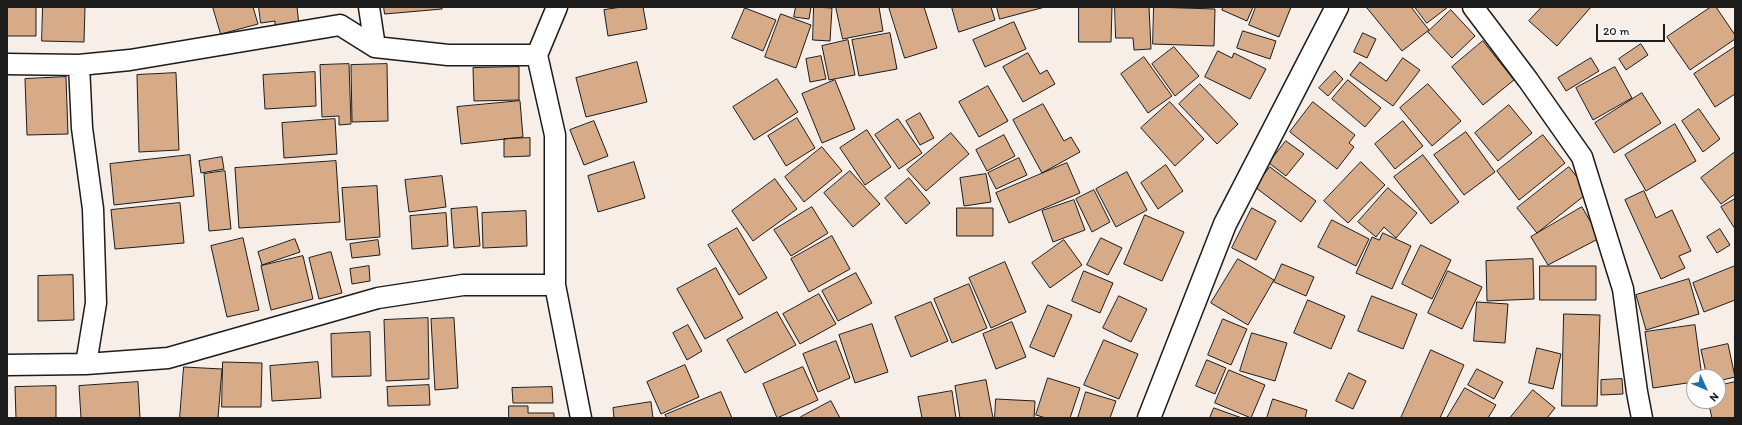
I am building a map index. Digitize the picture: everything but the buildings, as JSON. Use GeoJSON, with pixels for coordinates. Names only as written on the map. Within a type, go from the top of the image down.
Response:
{"type":"FeatureCollection","features":[{"type":"Feature","properties":{"kind":"main road"},"geometry":{"type":"LineString","coordinates":[[1149,418],[1225,224],[1336,7]]}},
{"type":"Feature","properties":{"kind":"street"},"geometry":{"type":"LineString","coordinates":[[369,7],[375,47]]}},
{"type":"Feature","properties":{"kind":"street"},"geometry":{"type":"LineString","coordinates":[[557,7],[537,55],[555,135],[555,285],[581,418]]}},
{"type":"Feature","properties":{"kind":"street"},"geometry":{"type":"LineString","coordinates":[[1473,7],[1528,80],[1582,157],[1623,289],[1642,418]]}},
{"type":"Feature","properties":{"kind":"street"},"geometry":{"type":"LineString","coordinates":[[7,64],[79,65],[130,60],[340,25],[375,47],[448,55],[537,55]]}},
{"type":"Feature","properties":{"kind":"street"},"geometry":{"type":"LineString","coordinates":[[79,65],[82,128],[93,209],[96,303],[86,364]]}},
{"type":"Feature","properties":{"kind":"street"},"geometry":{"type":"LineString","coordinates":[[7,365],[86,364],[168,358],[378,298],[463,285],[555,285]]}}]}
